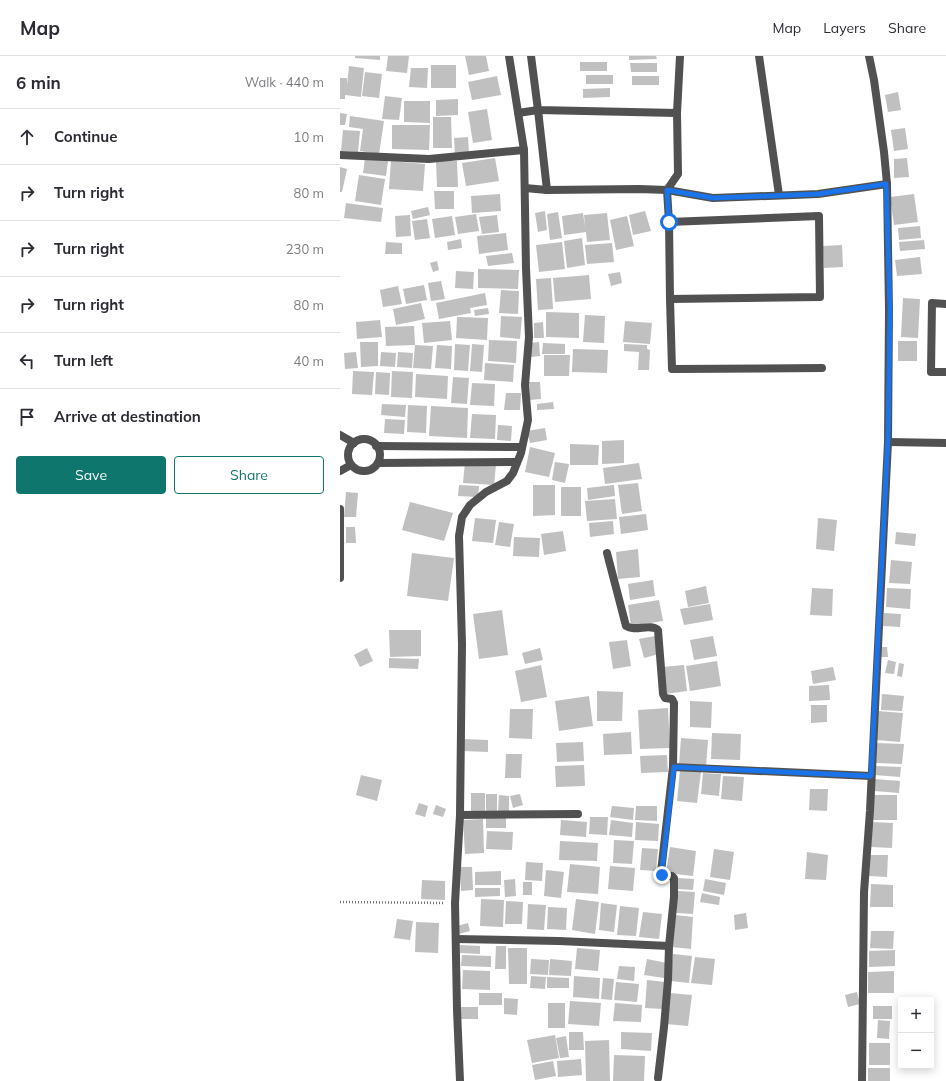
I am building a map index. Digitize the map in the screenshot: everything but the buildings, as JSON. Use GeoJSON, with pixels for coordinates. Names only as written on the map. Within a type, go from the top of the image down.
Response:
{"type":"FeatureCollection","features":[{"type":"Feature","properties":{"kind":"street"},"geometry":{"type":"LineString","coordinates":[[460,1081],[455,903],[460,815],[462,644],[459,536],[462,517],[470,505],[486,492],[507,481],[513,474],[522,447],[528,420],[525,385],[529,337],[524,150],[509,56]]}},
{"type":"Feature","properties":{"kind":"street"},"geometry":{"type":"LineString","coordinates":[[531,56],[547,190]]}},
{"type":"Feature","properties":{"kind":"street"},"geometry":{"type":"LineString","coordinates":[[680,56],[677,112],[678,174],[667,190],[672,368],[822,368]]}},
{"type":"Feature","properties":{"kind":"street"},"geometry":{"type":"LineString","coordinates":[[759,56],[779,195]]}},
{"type":"Feature","properties":{"kind":"street"},"geometry":{"type":"LineString","coordinates":[[862,1081],[864,892],[868,776],[888,442],[890,310],[886,184],[883,144],[869,56]]}},
{"type":"Feature","properties":{"kind":"street"},"geometry":{"type":"LineString","coordinates":[[518,113],[538,110],[677,112]]}},
{"type":"Feature","properties":{"kind":"street"},"geometry":{"type":"LineString","coordinates":[[340,155],[429,159],[524,150]]}},
{"type":"Feature","properties":{"kind":"street"},"geometry":{"type":"LineString","coordinates":[[525,188],[547,190],[639,188],[667,190],[713,198],[818,194],[886,184]]}},
{"type":"Feature","properties":{"kind":"street"},"geometry":{"type":"LineString","coordinates":[[669,222],[819,216],[820,297],[670,299]]}},
{"type":"Feature","properties":{"kind":"street"},"geometry":{"type":"LineString","coordinates":[[946,304],[932,303],[931,372],[946,372]]}},
{"type":"Feature","properties":{"kind":"street"},"geometry":{"type":"LineString","coordinates":[[340,435],[354,442]]}},
{"type":"Feature","properties":{"kind":"street"},"geometry":{"type":"LineString","coordinates":[[360,440],[372,441],[376,446],[380,457],[374,468],[362,471],[351,465],[348,459],[348,453],[354,442],[360,440]]}},
{"type":"Feature","properties":{"kind":"street"},"geometry":{"type":"LineString","coordinates":[[888,442],[946,443]]}},
{"type":"Feature","properties":{"kind":"street"},"geometry":{"type":"LineString","coordinates":[[376,446],[522,447]]}},
{"type":"Feature","properties":{"kind":"street"},"geometry":{"type":"LineString","coordinates":[[378,463],[517,462]]}},
{"type":"Feature","properties":{"kind":"street"},"geometry":{"type":"LineString","coordinates":[[340,471],[351,465]]}},
{"type":"Feature","properties":{"kind":"street"},"geometry":{"type":"LineString","coordinates":[[340,509],[340,578]]}},
{"type":"Feature","properties":{"kind":"street"},"geometry":{"type":"LineString","coordinates":[[607,553],[626,626],[630,628],[656,628],[658,632],[663,694],[665,698],[672,700],[674,703],[674,767],[661,872],[663,876],[672,876],[675,879],[666,1004],[658,1078]]}},
{"type":"Feature","properties":{"kind":"street"},"geometry":{"type":"LineString","coordinates":[[674,767],[868,776]]}},
{"type":"Feature","properties":{"kind":"street"},"geometry":{"type":"LineString","coordinates":[[460,815],[578,814]]}},
{"type":"Feature","properties":{"kind":"street"},"geometry":{"type":"LineString","coordinates":[[457,938],[669,946]]}},
{"type":"Feature","properties":{"kind":"path"},"geometry":{"type":"LineString","coordinates":[[340,902],[455,903]]}},
{"type":"Feature","properties":{"kind":"route"},"geometry":{"type":"LineString","coordinates":[[662,875],[674,767],[871,776],[888,442],[890,310],[886,184],[818,194],[713,198],[667,190],[669,222]]}}]}
